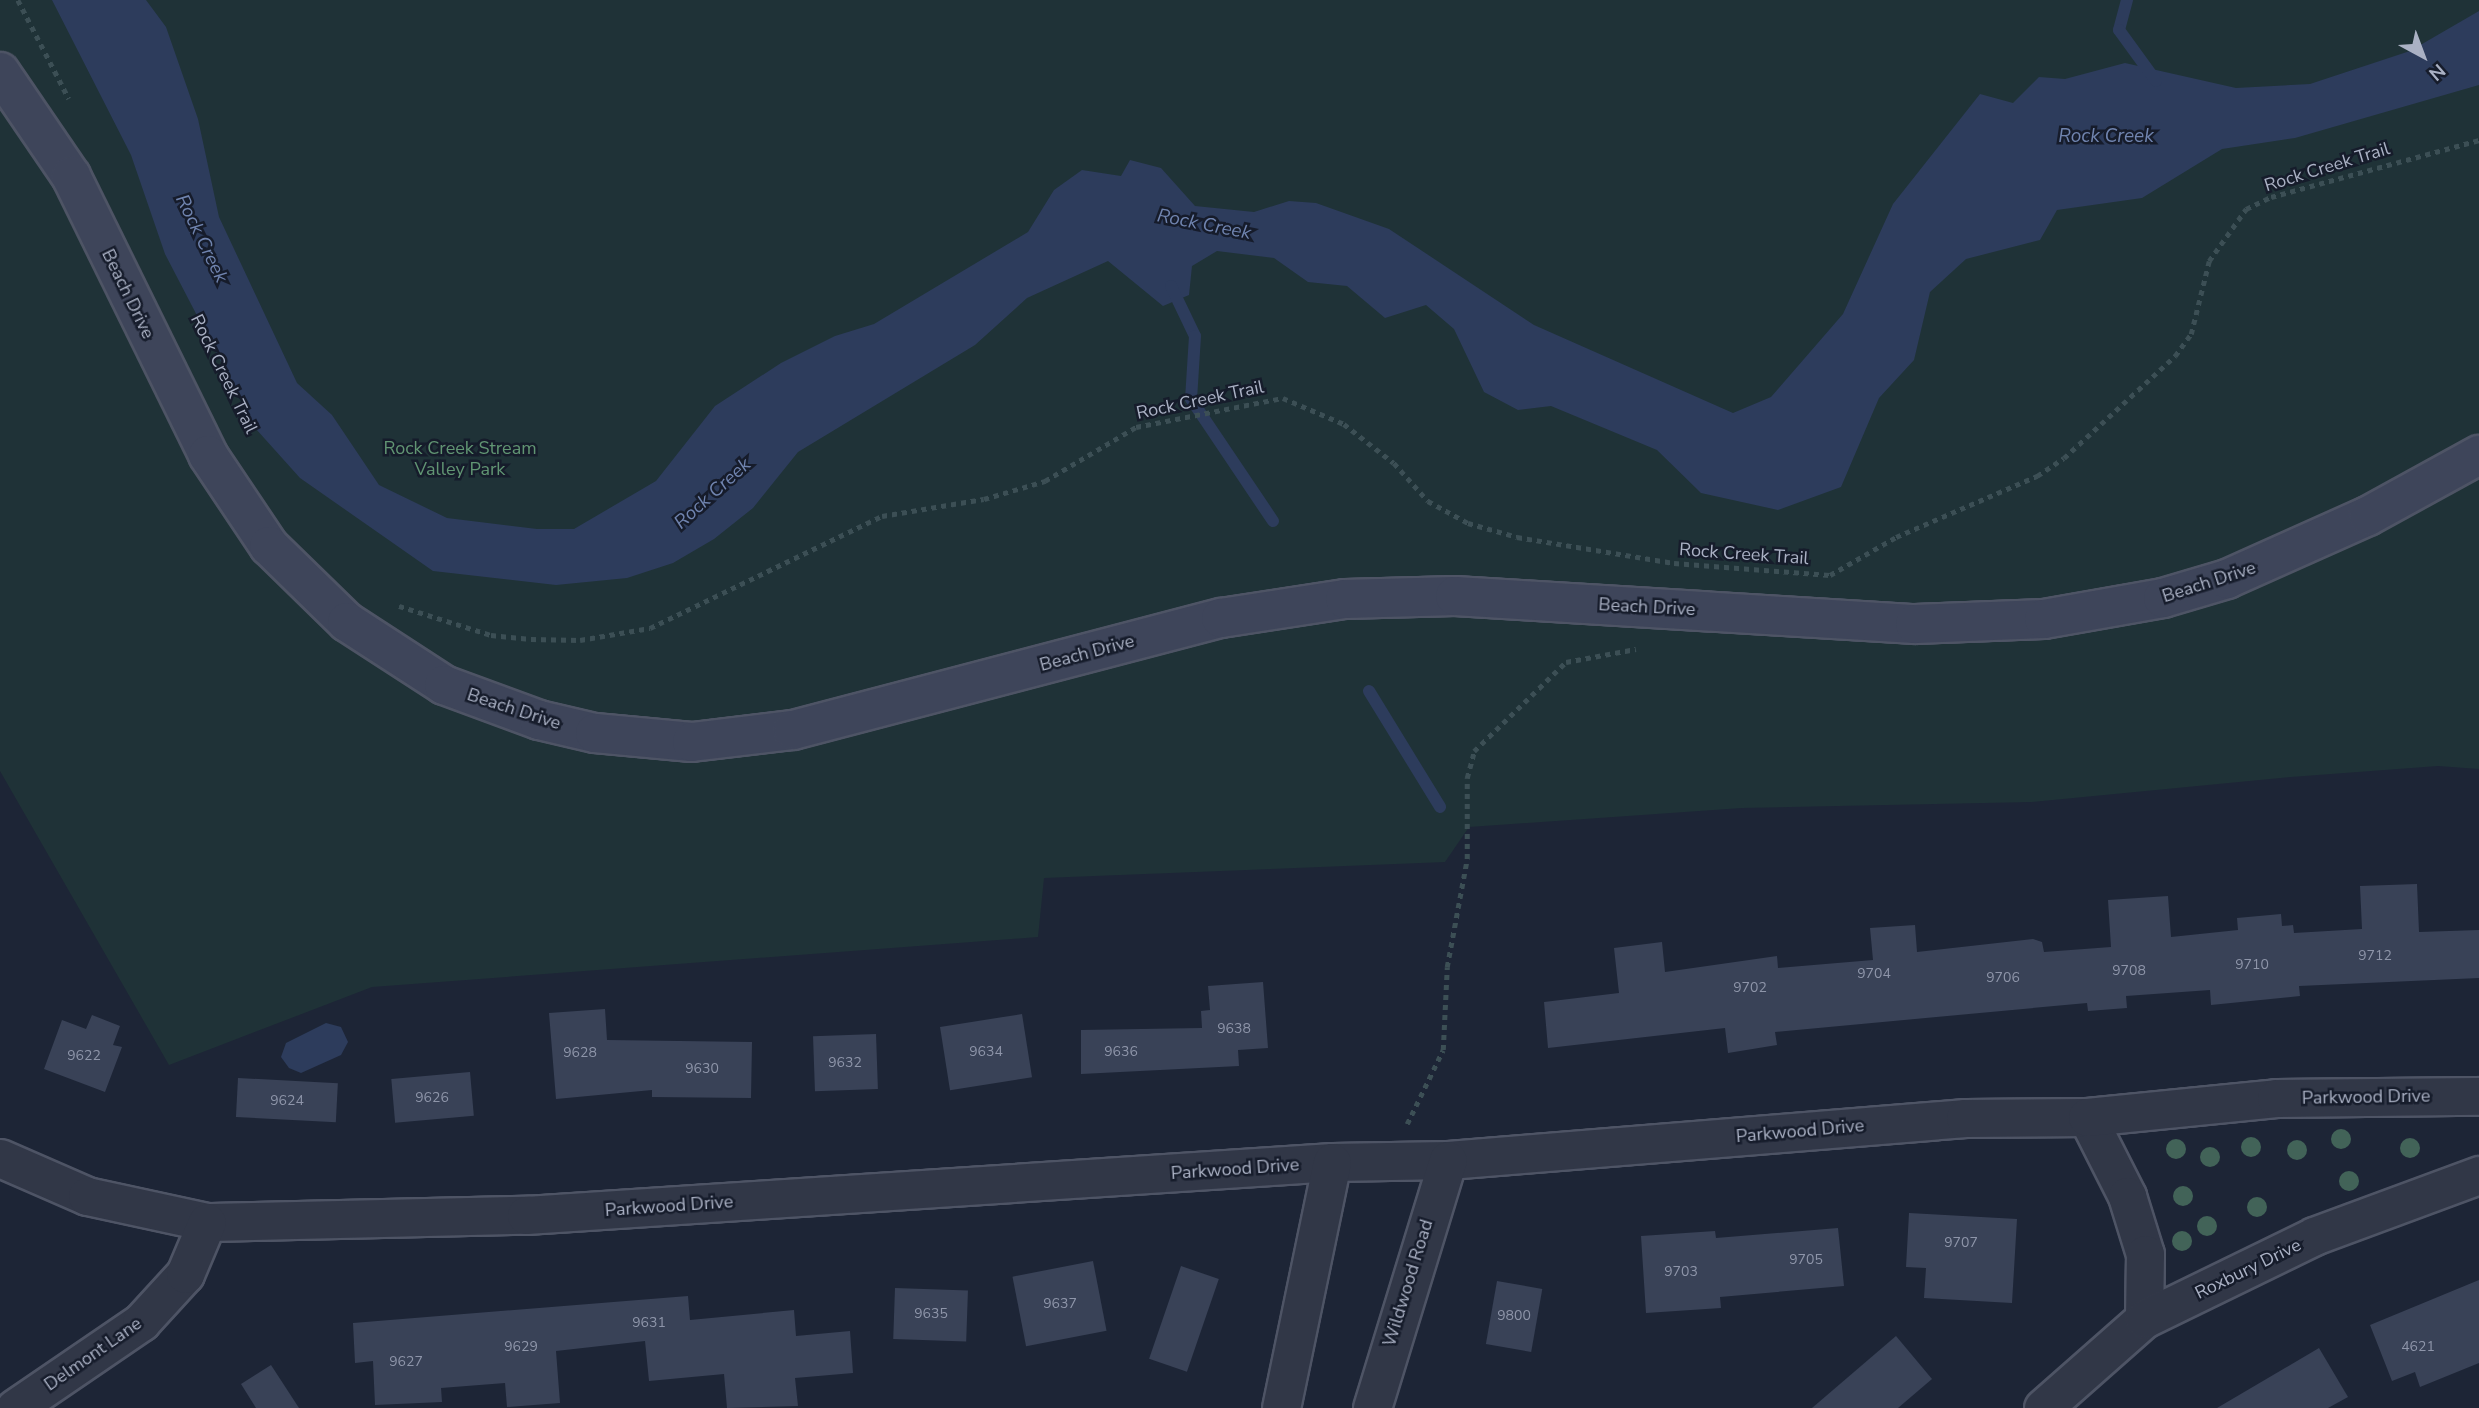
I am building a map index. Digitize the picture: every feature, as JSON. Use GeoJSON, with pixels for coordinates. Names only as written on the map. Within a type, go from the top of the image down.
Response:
{"type":"FeatureCollection","features":[{"type":"Feature","properties":{"kind":"street","name":"Beach Drive"},"geometry":{"type":"LineString","coordinates":[[0,72],[71,176],[208,455],[269,546],[347,622],[444,685],[540,720],[595,733],[692,742],[793,730],[1221,618],[1345,599],[1455,596],[1914,624],[2044,619],[2163,598],[2227,579],[2368,516],[2479,455]]}},
{"type":"Feature","properties":{"kind":"street","name":"Parkwood Drive"},"geometry":{"type":"LineString","coordinates":[[0,1158],[87,1196],[207,1222],[526,1215],[1332,1162],[1448,1160],[1965,1118],[2087,1117],[2276,1098],[2479,1096]]}},
{"type":"Feature","properties":{"kind":"street"},"geometry":{"type":"LineString","coordinates":[[2087,1117],[2127,1196],[2145,1254],[2144,1320]]}},
{"type":"Feature","properties":{"kind":"street","name":"Wildwood Road"},"geometry":{"type":"LineString","coordinates":[[1373,1408],[1448,1160]]}},
{"type":"Feature","properties":{"kind":"street"},"geometry":{"type":"LineString","coordinates":[[1281,1408],[1332,1162]]}},
{"type":"Feature","properties":{"kind":"street","name":"Roxbury Drive"},"geometry":{"type":"LineString","coordinates":[[2043,1408],[2144,1320],[2314,1237],[2479,1175]]}},
{"type":"Feature","properties":{"kind":"street","name":"Delmont Lane"},"geometry":{"type":"LineString","coordinates":[[15,1408],[141,1322],[185,1274],[207,1222]]}},
{"type":"Feature","properties":{"kind":"path"},"geometry":{"type":"LineString","coordinates":[[18,0],[73,107]]}},
{"type":"Feature","properties":{"kind":"path","name":"Rock Creek Trail"},"geometry":{"type":"LineString","coordinates":[[395,604],[478,632],[531,639],[580,640],[650,628],[881,516],[984,499],[1045,481],[1136,427],[1234,405],[1283,398],[1308,405],[1344,424],[1394,463],[1428,501],[1468,523],[1517,537],[1674,564],[1830,575],[1896,537],[2037,476],[2064,458],[2175,356],[2191,334],[2209,261],[2246,209],[2271,197],[2479,140]]}},
{"type":"Feature","properties":{"kind":"path"},"geometry":{"type":"LineString","coordinates":[[1406,1125],[1443,1050],[1447,967],[1466,870],[1467,778],[1474,751],[1566,662],[1643,649]]}},
{"type":"Feature","properties":{"kind":"green space","name":"Rock Creek Stream Valley Park"},"geometry":{"type":"Polygon","coordinates":[[[0,0],[2479,0],[2479,769],[2438,766],[2032,802],[1742,808],[1469,827],[1445,862],[1044,878],[1038,937],[372,987],[169,1065],[0,771],[0,0]]]}},
{"type":"Feature","properties":{"kind":"water","name":"Rock Creek"},"geometry":{"type":"Polygon","coordinates":[[[52,0],[146,0],[166,27],[198,119],[219,217],[297,383],[332,415],[379,485],[447,518],[537,529],[574,529],[656,481],[715,406],[781,363],[835,336],[874,324],[1028,232],[1054,190],[1082,170],[1121,176],[1130,160],[1161,168],[1195,206],[1254,212],[1289,201],[1316,203],[1389,229],[1534,325],[1733,413],[1771,397],[1843,314],[1893,204],[1980,94],[2013,103],[2039,77],[2065,79],[2125,63],[2236,88],[2310,84],[2410,51],[2479,11],[2479,85],[2295,138],[2222,149],[2142,198],[2057,210],[2040,240],[1966,259],[1930,292],[1914,360],[1879,398],[1841,487],[1778,510],[1701,493],[1657,450],[1551,406],[1518,410],[1484,392],[1454,329],[1426,305],[1385,318],[1347,286],[1308,282],[1274,258],[1217,251],[1192,266],[1189,295],[1163,306],[1108,261],[1027,298],[975,345],[798,452],[753,508],[714,539],[673,563],[627,578],[556,585],[433,571],[300,478],[256,429],[165,254],[131,155],[52,0]]]}},
{"type":"Feature","properties":{"kind":"water"},"geometry":{"type":"Polygon","coordinates":[[[326,1023],[341,1027],[348,1042],[341,1055],[301,1073],[289,1068],[281,1057],[286,1043],[326,1023]]]}},
{"type":"Feature","properties":{"kind":"building"},"geometry":{"type":"Polygon","coordinates":[[[2417,884],[2419,932],[2479,930],[2479,978],[2299,986],[2300,996],[2211,1005],[2210,990],[2126,996],[2127,1008],[2088,1011],[2087,1003],[1775,1032],[1777,1045],[1728,1053],[1725,1028],[1548,1048],[1544,1002],[1619,993],[1614,948],[1662,942],[1665,972],[1777,956],[1778,968],[1873,960],[1870,928],[1915,925],[1917,952],[2033,939],[2042,942],[2044,952],[2111,947],[2108,900],[2168,896],[2171,937],[2238,930],[2237,918],[2281,914],[2282,926],[2293,925],[2294,933],[2362,929],[2360,886],[2417,884]]]}},
{"type":"Feature","properties":{"kind":"building"},"geometry":{"type":"Polygon","coordinates":[[[1263,982],[1268,1048],[1238,1050],[1239,1066],[1081,1074],[1081,1030],[1202,1028],[1201,1011],[1210,1010],[1208,986],[1263,982]]]}},
{"type":"Feature","properties":{"kind":"building"},"geometry":{"type":"Polygon","coordinates":[[[605,1009],[607,1040],[752,1042],[751,1098],[652,1097],[652,1090],[556,1099],[549,1013],[605,1009]]]}},
{"type":"Feature","properties":{"kind":"building"},"geometry":{"type":"Polygon","coordinates":[[[1022,1014],[1032,1077],[950,1090],[940,1027],[1022,1014]]]}},
{"type":"Feature","properties":{"kind":"building"},"geometry":{"type":"Polygon","coordinates":[[[92,1015],[120,1026],[113,1045],[122,1047],[105,1092],[44,1069],[62,1020],[86,1029],[92,1015]]]}},
{"type":"Feature","properties":{"kind":"building"},"geometry":{"type":"Polygon","coordinates":[[[876,1034],[878,1089],[815,1091],[813,1036],[876,1034]]]}},
{"type":"Feature","properties":{"kind":"building"},"geometry":{"type":"Polygon","coordinates":[[[470,1072],[474,1116],[395,1123],[391,1079],[470,1072]]]}},
{"type":"Feature","properties":{"kind":"building"},"geometry":{"type":"Polygon","coordinates":[[[238,1078],[338,1083],[336,1122],[236,1117],[238,1078]]]}},
{"type":"Feature","properties":{"kind":"building"},"geometry":{"type":"Polygon","coordinates":[[[1909,1213],[2017,1219],[2012,1303],[1924,1298],[1926,1268],[1906,1267],[1909,1213]]]}},
{"type":"Feature","properties":{"kind":"building"},"geometry":{"type":"Polygon","coordinates":[[[1838,1228],[1844,1286],[1720,1297],[1721,1308],[1646,1313],[1641,1236],[1715,1231],[1716,1238],[1838,1228]]]}},
{"type":"Feature","properties":{"kind":"building"},"geometry":{"type":"Polygon","coordinates":[[[1093,1261],[1107,1331],[1026,1346],[1013,1277],[1093,1261]]]}},
{"type":"Feature","properties":{"kind":"building"},"geometry":{"type":"Polygon","coordinates":[[[1181,1266],[1219,1279],[1187,1372],[1149,1359],[1181,1266]]]}},
{"type":"Feature","properties":{"kind":"building"},"geometry":{"type":"Polygon","coordinates":[[[2479,1280],[2479,1363],[2420,1387],[2415,1372],[2392,1381],[2370,1325],[2479,1280]]]}},
{"type":"Feature","properties":{"kind":"building"},"geometry":{"type":"Polygon","coordinates":[[[1497,1281],[1542,1289],[1531,1352],[1486,1344],[1497,1281]]]}},
{"type":"Feature","properties":{"kind":"building"},"geometry":{"type":"Polygon","coordinates":[[[895,1288],[968,1291],[966,1342],[893,1339],[895,1288]]]}},
{"type":"Feature","properties":{"kind":"building"},"geometry":{"type":"Polygon","coordinates":[[[688,1296],[690,1320],[794,1310],[796,1336],[850,1331],[853,1373],[795,1378],[798,1406],[727,1408],[724,1374],[649,1381],[645,1341],[556,1351],[560,1403],[507,1407],[505,1383],[441,1388],[442,1402],[375,1405],[373,1361],[355,1363],[353,1323],[688,1296]]]}},
{"type":"Feature","properties":{"kind":"building"},"geometry":{"type":"Polygon","coordinates":[[[1896,1336],[1932,1379],[1898,1408],[1812,1408],[1896,1336]]]}},
{"type":"Feature","properties":{"kind":"building"},"geometry":{"type":"Polygon","coordinates":[[[2319,1348],[2348,1397],[2328,1408],[2217,1408],[2319,1348]]]}},
{"type":"Feature","properties":{"kind":"building"},"geometry":{"type":"Polygon","coordinates":[[[271,1365],[299,1408],[256,1408],[241,1384],[271,1365]]]}},
{"type":"Feature","properties":{"kind":"waterway"},"geometry":{"type":"LineString","coordinates":[[2127,0],[2119,30],[2156,81]]}},
{"type":"Feature","properties":{"kind":"waterway"},"geometry":{"type":"LineString","coordinates":[[1171,286],[1195,336],[1191,399],[1273,521]]}},
{"type":"Feature","properties":{"kind":"waterway"},"geometry":{"type":"LineString","coordinates":[[1369,691],[1440,807]]}}]}
